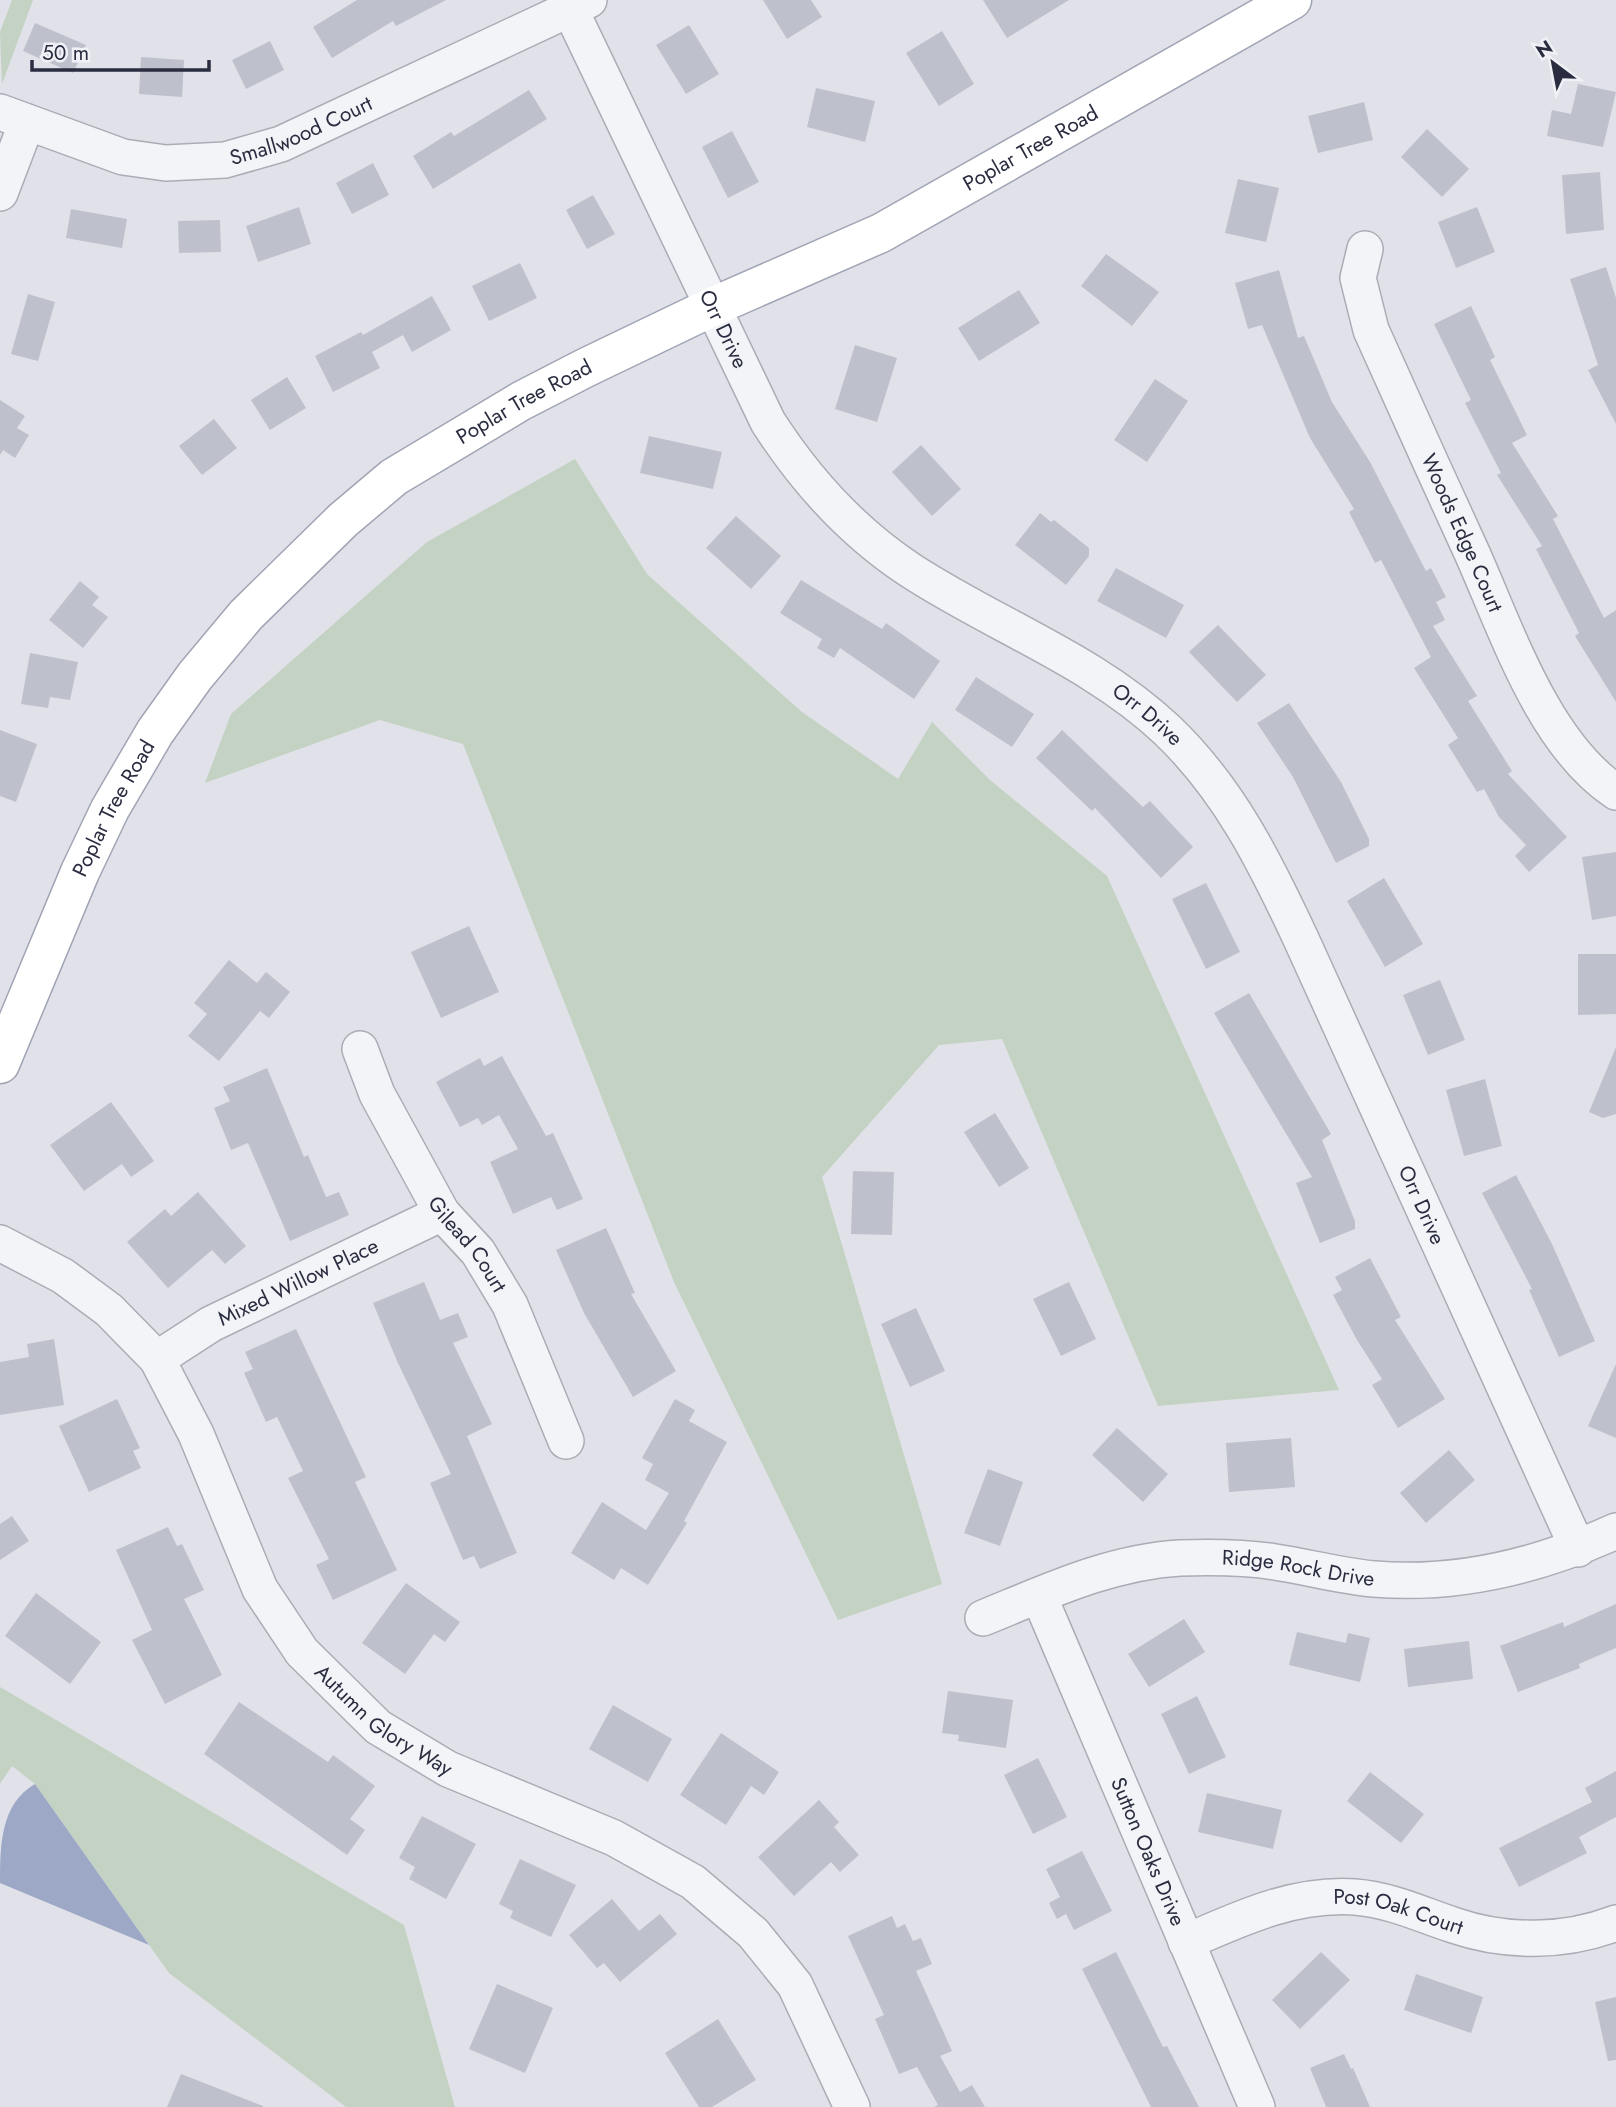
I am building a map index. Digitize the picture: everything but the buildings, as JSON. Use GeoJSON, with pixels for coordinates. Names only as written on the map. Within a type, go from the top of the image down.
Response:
{"type":"FeatureCollection","features":[{"type":"Feature","properties":{"kind":"main road","name":"Poplar Tree Road"},"geometry":{"type":"LineString","coordinates":[[0,1064],[80,872],[110,809],[163,721],[195,676],[246,615],[344,520],[394,477],[522,401],[712,307],[881,233],[1292,0]]}},
{"type":"Feature","properties":{"kind":"street","name":"Orr Drive"},"geometry":{"type":"LineString","coordinates":[[579,5],[712,307],[768,422],[808,478],[839,513],[874,544],[911,570],[1095,675],[1137,704],[1192,756],[1237,813],[1260,852],[1301,939],[1578,1549]]}},
{"type":"Feature","properties":{"kind":"street","name":"Smallwood Court"},"geometry":{"type":"LineString","coordinates":[[13,117],[123,157],[166,163],[225,160],[281,144],[579,5]]}},
{"type":"Feature","properties":{"kind":"street"},"geometry":{"type":"LineString","coordinates":[[0,193],[13,117]]}},
{"type":"Feature","properties":{"kind":"street","name":"Woods Edge Court"},"geometry":{"type":"LineString","coordinates":[[1365,249],[1358,278],[1371,330],[1508,633],[1562,738],[1588,770],[1616,792]]}},
{"type":"Feature","properties":{"kind":"street","name":"Gilead Court"},"geometry":{"type":"LineString","coordinates":[[360,1049],[377,1094],[442,1213],[478,1252],[510,1305],[566,1441]]}},
{"type":"Feature","properties":{"kind":"street","name":"Mixed Willow Place"},"geometry":{"type":"LineString","coordinates":[[157,1359],[211,1324],[442,1213]]}},
{"type":"Feature","properties":{"kind":"street","name":"Autumn Glory Way"},"geometry":{"type":"LineString","coordinates":[[0,1243],[63,1276],[109,1310],[157,1359],[196,1434],[260,1589],[302,1652],[377,1727],[448,1769],[614,1838],[703,1891],[753,1933],[795,1985],[852,2107]]}},
{"type":"Feature","properties":{"kind":"street","name":"Ridge Rock Drive"},"geometry":{"type":"LineString","coordinates":[[983,1618],[1099,1573],[1177,1559],[1214,1557],[1273,1562],[1336,1574],[1407,1580],[1482,1574],[1536,1563],[1578,1549],[1616,1531]]}},
{"type":"Feature","properties":{"kind":"street","name":"Sutton Oaks Drive"},"geometry":{"type":"LineString","coordinates":[[1039,1595],[1257,2107]]}},
{"type":"Feature","properties":{"kind":"street","name":"Post Oak Court"},"geometry":{"type":"LineString","coordinates":[[1186,1942],[1271,1906],[1325,1897],[1383,1901],[1469,1931],[1514,1938],[1558,1937],[1616,1923]]}},
{"type":"Feature","properties":{"kind":"green space"},"geometry":{"type":"Polygon","coordinates":[[[12,0],[33,0],[2,84],[0,32],[12,0]]]}},
{"type":"Feature","properties":{"kind":"green space"},"geometry":{"type":"Polygon","coordinates":[[[575,459],[647,574],[802,712],[898,779],[932,722],[990,780],[1107,876],[1339,1390],[1158,1406],[1002,1039],[939,1045],[822,1177],[942,1584],[838,1620],[674,1282],[463,744],[380,720],[205,783],[231,714],[427,542],[575,459]]]}},
{"type":"Feature","properties":{"kind":"green space"},"geometry":{"type":"Polygon","coordinates":[[[0,1687],[404,1925],[455,2107],[346,2107],[169,1973],[35,1784],[12,1766],[0,1784],[0,1687]]]}},
{"type":"Feature","properties":{"kind":"water"},"geometry":{"type":"Polygon","coordinates":[[[35,1784],[149,1945],[0,1883],[4,1828],[15,1803],[35,1784]]]}}]}
